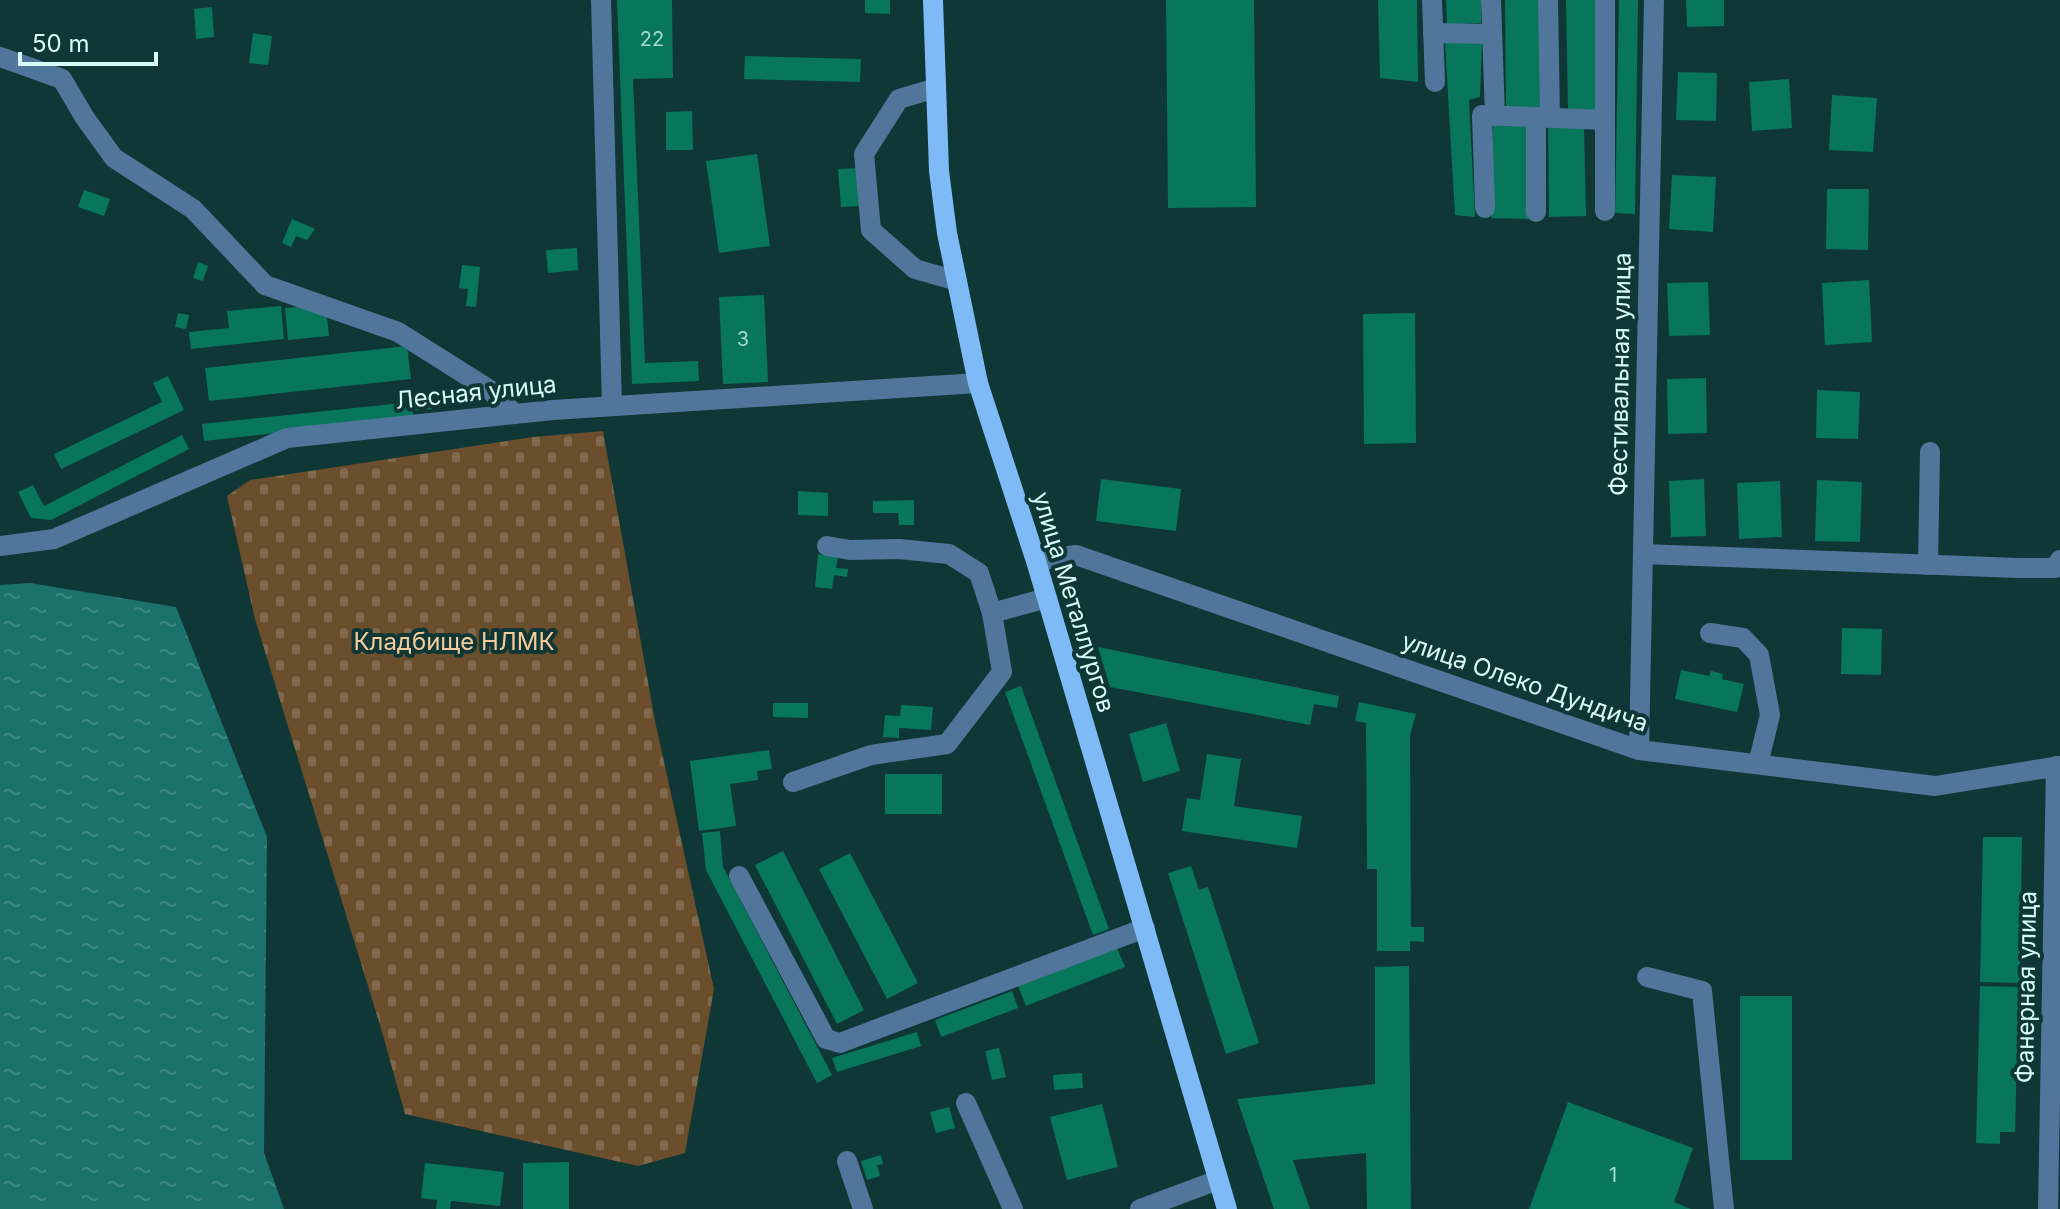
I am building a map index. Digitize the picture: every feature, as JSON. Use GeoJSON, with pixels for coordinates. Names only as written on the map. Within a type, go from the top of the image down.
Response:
{"type":"FeatureCollection","features":[{"type":"Feature","properties":{"kind":"main road","name":"улица Металлургов"},"geometry":{"type":"LineString","coordinates":[[933,0],[939,171],[947,233],[978,383],[1036,561],[1227,1209]]}},
{"type":"Feature","properties":{"kind":"street"},"geometry":{"type":"LineString","coordinates":[[601,0],[612,406]]}},
{"type":"Feature","properties":{"kind":"street"},"geometry":{"type":"LineString","coordinates":[[1432,0],[1435,82]]}},
{"type":"Feature","properties":{"kind":"street"},"geometry":{"type":"LineString","coordinates":[[1491,0],[1495,116]]}},
{"type":"Feature","properties":{"kind":"street"},"geometry":{"type":"LineString","coordinates":[[1536,212],[1548,0]]}},
{"type":"Feature","properties":{"kind":"street"},"geometry":{"type":"LineString","coordinates":[[1605,0],[1605,211]]}},
{"type":"Feature","properties":{"kind":"street","name":"Фестивальная улица"},"geometry":{"type":"LineString","coordinates":[[1639,750],[1654,0]]}},
{"type":"Feature","properties":{"kind":"street"},"geometry":{"type":"LineString","coordinates":[[1433,33],[1491,34]]}},
{"type":"Feature","properties":{"kind":"street"},"geometry":{"type":"LineString","coordinates":[[0,57],[62,79],[114,158],[193,209],[265,285],[398,332],[490,390],[515,414]]}},
{"type":"Feature","properties":{"kind":"street"},"geometry":{"type":"LineString","coordinates":[[936,88],[899,99],[864,154],[871,230],[915,269],[957,281]]}},
{"type":"Feature","properties":{"kind":"street"},"geometry":{"type":"LineString","coordinates":[[1485,208],[1482,115],[1605,120]]}},
{"type":"Feature","properties":{"kind":"street","name":"Лесная улица"},"geometry":{"type":"LineString","coordinates":[[0,546],[54,539],[287,438],[612,406],[978,383]]}},
{"type":"Feature","properties":{"kind":"street"},"geometry":{"type":"LineString","coordinates":[[1928,565],[1930,452]]}},
{"type":"Feature","properties":{"kind":"street"},"geometry":{"type":"LineString","coordinates":[[793,782],[871,755],[947,744],[1002,672],[992,613],[979,573],[949,554],[899,549],[850,550],[827,546]]}},
{"type":"Feature","properties":{"kind":"street"},"geometry":{"type":"LineString","coordinates":[[1643,554],[2018,568],[2055,568],[2060,560]]}},
{"type":"Feature","properties":{"kind":"street","name":"улица Олеко Дундича"},"geometry":{"type":"LineString","coordinates":[[1036,561],[1076,555],[1639,750],[1935,786],[2058,766]]}},
{"type":"Feature","properties":{"kind":"street"},"geometry":{"type":"LineString","coordinates":[[992,613],[1047,598]]}},
{"type":"Feature","properties":{"kind":"street"},"geometry":{"type":"LineString","coordinates":[[1710,633],[1743,638],[1759,655],[1770,715],[1758,764]]}},
{"type":"Feature","properties":{"kind":"street","name":"Фанерная улица"},"geometry":{"type":"LineString","coordinates":[[2048,1209],[2058,766]]}},
{"type":"Feature","properties":{"kind":"street"},"geometry":{"type":"LineString","coordinates":[[739,876],[826,1039],[840,1043],[1145,928]]}},
{"type":"Feature","properties":{"kind":"street"},"geometry":{"type":"LineString","coordinates":[[1647,977],[1702,991],[1724,1209]]}},
{"type":"Feature","properties":{"kind":"street"},"geometry":{"type":"LineString","coordinates":[[966,1103],[1013,1209]]}},
{"type":"Feature","properties":{"kind":"street"},"geometry":{"type":"LineString","coordinates":[[847,1161],[863,1209]]}},
{"type":"Feature","properties":{"kind":"street"},"geometry":{"type":"LineString","coordinates":[[1140,1209],[1218,1180]]}},
{"type":"Feature","properties":{"kind":"green space","name":"Кладбище НЛМК"},"geometry":{"type":"Polygon","coordinates":[[[603,431],[655,721],[714,989],[685,1153],[638,1166],[405,1114],[255,619],[227,496],[250,480],[533,437],[603,431]]]}},
{"type":"Feature","properties":{"kind":"water"},"geometry":{"type":"Polygon","coordinates":[[[30,583],[176,607],[267,837],[264,1153],[284,1209],[0,1209],[0,585],[30,583]]]}},
{"type":"Feature","properties":{"kind":"building"},"geometry":{"type":"Polygon","coordinates":[[[617,0],[672,0],[673,78],[633,79],[645,363],[698,361],[699,381],[632,384],[617,0]]]}},
{"type":"Feature","properties":{"kind":"building"},"geometry":{"type":"Polygon","coordinates":[[[865,0],[890,0],[890,14],[865,13],[865,0]]]}},
{"type":"Feature","properties":{"kind":"building"},"geometry":{"type":"Polygon","coordinates":[[[1166,0],[1254,0],[1256,207],[1168,208],[1166,0]]]}},
{"type":"Feature","properties":{"kind":"building"},"geometry":{"type":"Polygon","coordinates":[[[1378,0],[1417,0],[1418,82],[1380,78],[1378,0]]]}},
{"type":"Feature","properties":{"kind":"building"},"geometry":{"type":"Polygon","coordinates":[[[1446,0],[1481,0],[1481,23],[1447,24],[1446,0]]]}},
{"type":"Feature","properties":{"kind":"building"},"geometry":{"type":"Polygon","coordinates":[[[1505,0],[1539,0],[1540,108],[1506,109],[1505,0]]]}},
{"type":"Feature","properties":{"kind":"building"},"geometry":{"type":"Polygon","coordinates":[[[1566,0],[1600,0],[1601,110],[1568,110],[1566,0]]]}},
{"type":"Feature","properties":{"kind":"building"},"geometry":{"type":"Polygon","coordinates":[[[1619,0],[1638,0],[1635,214],[1615,213],[1619,0]]]}},
{"type":"Feature","properties":{"kind":"building"},"geometry":{"type":"Polygon","coordinates":[[[1686,0],[1724,0],[1724,26],[1687,27],[1686,0]]]}},
{"type":"Feature","properties":{"kind":"building"},"geometry":{"type":"Polygon","coordinates":[[[212,7],[214,37],[196,39],[194,9],[212,7]]]}},
{"type":"Feature","properties":{"kind":"building"},"geometry":{"type":"Polygon","coordinates":[[[253,33],[272,36],[268,65],[249,63],[253,33]]]}},
{"type":"Feature","properties":{"kind":"building"},"geometry":{"type":"Polygon","coordinates":[[[1445,43],[1482,43],[1480,97],[1469,100],[1475,217],[1455,215],[1445,43]]]}},
{"type":"Feature","properties":{"kind":"building"},"geometry":{"type":"Polygon","coordinates":[[[745,56],[861,59],[860,82],[744,79],[745,56]]]}},
{"type":"Feature","properties":{"kind":"building"},"geometry":{"type":"Polygon","coordinates":[[[1678,72],[1717,73],[1716,121],[1676,120],[1678,72]]]}},
{"type":"Feature","properties":{"kind":"building"},"geometry":{"type":"Polygon","coordinates":[[[1789,79],[1792,128],[1752,131],[1749,82],[1789,79]]]}},
{"type":"Feature","properties":{"kind":"building"},"geometry":{"type":"Polygon","coordinates":[[[1832,95],[1877,98],[1873,152],[1829,150],[1832,95]]]}},
{"type":"Feature","properties":{"kind":"building"},"geometry":{"type":"Polygon","coordinates":[[[692,111],[693,150],[666,150],[666,112],[692,111]]]}},
{"type":"Feature","properties":{"kind":"building"},"geometry":{"type":"Polygon","coordinates":[[[1548,124],[1584,125],[1586,216],[1549,217],[1548,124]]]}},
{"type":"Feature","properties":{"kind":"building"},"geometry":{"type":"Polygon","coordinates":[[[1493,125],[1528,125],[1528,219],[1491,218],[1493,125]]]}},
{"type":"Feature","properties":{"kind":"building"},"geometry":{"type":"Polygon","coordinates":[[[757,154],[770,246],[719,253],[706,161],[757,154]]]}},
{"type":"Feature","properties":{"kind":"building"},"geometry":{"type":"Polygon","coordinates":[[[860,168],[863,206],[841,207],[838,169],[860,168]]]}},
{"type":"Feature","properties":{"kind":"building"},"geometry":{"type":"Polygon","coordinates":[[[1672,175],[1716,177],[1713,232],[1669,229],[1672,175]]]}},
{"type":"Feature","properties":{"kind":"building"},"geometry":{"type":"Polygon","coordinates":[[[1827,189],[1869,189],[1868,250],[1826,249],[1827,189]]]}},
{"type":"Feature","properties":{"kind":"building"},"geometry":{"type":"Polygon","coordinates":[[[84,190],[110,199],[104,216],[78,207],[84,190]]]}},
{"type":"Feature","properties":{"kind":"building"},"geometry":{"type":"Polygon","coordinates":[[[292,219],[315,229],[307,240],[296,236],[291,247],[282,243],[292,219]]]}},
{"type":"Feature","properties":{"kind":"building"},"geometry":{"type":"Polygon","coordinates":[[[577,248],[578,270],[548,273],[546,250],[577,248]]]}},
{"type":"Feature","properties":{"kind":"building"},"geometry":{"type":"Polygon","coordinates":[[[198,262],[208,266],[203,281],[193,278],[198,262]]]}},
{"type":"Feature","properties":{"kind":"building"},"geometry":{"type":"Polygon","coordinates":[[[462,265],[480,267],[476,307],[466,306],[468,289],[459,288],[462,265]]]}},
{"type":"Feature","properties":{"kind":"building"},"geometry":{"type":"Polygon","coordinates":[[[1869,280],[1872,342],[1825,345],[1822,283],[1869,280]]]}},
{"type":"Feature","properties":{"kind":"building"},"geometry":{"type":"Polygon","coordinates":[[[1708,282],[1710,335],[1669,336],[1667,283],[1708,282]]]}},
{"type":"Feature","properties":{"kind":"building"},"geometry":{"type":"Polygon","coordinates":[[[764,295],[768,382],[723,384],[719,297],[764,295]]]}},
{"type":"Feature","properties":{"kind":"building"},"geometry":{"type":"Polygon","coordinates":[[[281,306],[284,339],[191,349],[189,332],[229,328],[227,311],[281,306]]]}},
{"type":"Feature","properties":{"kind":"building"},"geometry":{"type":"Polygon","coordinates":[[[300,307],[327,317],[329,336],[288,340],[285,308],[300,307]]]}},
{"type":"Feature","properties":{"kind":"building"},"geometry":{"type":"Polygon","coordinates":[[[178,313],[189,315],[186,329],[175,327],[178,313]]]}},
{"type":"Feature","properties":{"kind":"building"},"geometry":{"type":"Polygon","coordinates":[[[1415,313],[1416,443],[1364,444],[1363,314],[1415,313]]]}},
{"type":"Feature","properties":{"kind":"building"},"geometry":{"type":"Polygon","coordinates":[[[407,346],[411,379],[209,401],[205,368],[407,346]]]}},
{"type":"Feature","properties":{"kind":"building"},"geometry":{"type":"Polygon","coordinates":[[[168,376],[184,410],[61,469],[54,454],[162,402],[153,383],[168,376]]]}},
{"type":"Feature","properties":{"kind":"building"},"geometry":{"type":"Polygon","coordinates":[[[1706,378],[1707,433],[1668,434],[1667,379],[1706,378]]]}},
{"type":"Feature","properties":{"kind":"building"},"geometry":{"type":"Polygon","coordinates":[[[1817,390],[1860,392],[1858,439],[1816,438],[1817,390]]]}},
{"type":"Feature","properties":{"kind":"building"},"geometry":{"type":"Polygon","coordinates":[[[431,400],[432,409],[413,411],[414,418],[204,441],[202,424],[431,400]]]}},
{"type":"Feature","properties":{"kind":"building"},"geometry":{"type":"Polygon","coordinates":[[[182,435],[189,449],[51,520],[31,518],[18,492],[33,485],[44,506],[182,435]]]}},
{"type":"Feature","properties":{"kind":"building"},"geometry":{"type":"Polygon","coordinates":[[[1101,479],[1181,489],[1176,531],[1096,521],[1101,479]]]}},
{"type":"Feature","properties":{"kind":"building"},"geometry":{"type":"Polygon","coordinates":[[[1704,479],[1706,536],[1671,537],[1669,481],[1704,479]]]}},
{"type":"Feature","properties":{"kind":"building"},"geometry":{"type":"Polygon","coordinates":[[[1817,480],[1862,482],[1860,542],[1815,541],[1817,480]]]}},
{"type":"Feature","properties":{"kind":"building"},"geometry":{"type":"Polygon","coordinates":[[[1780,481],[1782,537],[1739,539],[1737,483],[1780,481]]]}},
{"type":"Feature","properties":{"kind":"building"},"geometry":{"type":"Polygon","coordinates":[[[798,491],[828,493],[828,516],[798,515],[798,491]]]}},
{"type":"Feature","properties":{"kind":"building"},"geometry":{"type":"Polygon","coordinates":[[[914,500],[914,525],[899,525],[898,513],[873,513],[873,501],[914,500]]]}},
{"type":"Feature","properties":{"kind":"building"},"geometry":{"type":"Polygon","coordinates":[[[818,554],[838,556],[836,568],[848,569],[847,577],[834,575],[832,589],[815,587],[818,554]]]}},
{"type":"Feature","properties":{"kind":"building"},"geometry":{"type":"Polygon","coordinates":[[[1842,628],[1882,629],[1881,675],[1841,674],[1842,628]]]}},
{"type":"Feature","properties":{"kind":"building"},"geometry":{"type":"Polygon","coordinates":[[[1098,647],[1339,696],[1337,708],[1314,704],[1310,725],[1110,687],[1098,647]]]}},
{"type":"Feature","properties":{"kind":"building"},"geometry":{"type":"Polygon","coordinates":[[[1681,670],[1709,676],[1711,671],[1723,674],[1722,679],[1744,684],[1737,712],[1675,699],[1681,670]]]}},
{"type":"Feature","properties":{"kind":"building"},"geometry":{"type":"Polygon","coordinates":[[[1021,686],[1109,929],[1093,935],[1005,692],[1021,686]]]}},
{"type":"Feature","properties":{"kind":"building"},"geometry":{"type":"Polygon","coordinates":[[[1359,702],[1416,714],[1410,735],[1411,927],[1424,927],[1424,942],[1410,941],[1410,951],[1377,951],[1377,869],[1367,869],[1366,723],[1355,721],[1359,702]]]}},
{"type":"Feature","properties":{"kind":"building"},"geometry":{"type":"Polygon","coordinates":[[[773,703],[808,703],[808,718],[773,717],[773,703]]]}},
{"type":"Feature","properties":{"kind":"building"},"geometry":{"type":"Polygon","coordinates":[[[901,705],[933,707],[931,730],[899,728],[899,738],[883,737],[885,715],[900,716],[901,705]]]}},
{"type":"Feature","properties":{"kind":"building"},"geometry":{"type":"Polygon","coordinates":[[[1166,723],[1180,771],[1143,782],[1129,734],[1166,723]]]}},
{"type":"Feature","properties":{"kind":"building"},"geometry":{"type":"Polygon","coordinates":[[[769,750],[772,769],[757,771],[758,780],[730,784],[736,826],[699,831],[690,761],[769,750]]]}},
{"type":"Feature","properties":{"kind":"building"},"geometry":{"type":"Polygon","coordinates":[[[1207,754],[1241,759],[1234,806],[1302,816],[1297,848],[1182,831],[1187,798],[1200,800],[1207,754]]]}},
{"type":"Feature","properties":{"kind":"building"},"geometry":{"type":"Polygon","coordinates":[[[885,774],[942,774],[942,814],[885,814],[885,774]]]}},
{"type":"Feature","properties":{"kind":"building"},"geometry":{"type":"Polygon","coordinates":[[[720,831],[723,867],[832,1075],[817,1083],[706,870],[702,833],[720,831]]]}},
{"type":"Feature","properties":{"kind":"building"},"geometry":{"type":"Polygon","coordinates":[[[1983,837],[2022,837],[2020,983],[1980,982],[1983,837]]]}},
{"type":"Feature","properties":{"kind":"building"},"geometry":{"type":"Polygon","coordinates":[[[783,851],[864,1010],[837,1024],[755,865],[783,851]]]}},
{"type":"Feature","properties":{"kind":"building"},"geometry":{"type":"Polygon","coordinates":[[[850,853],[918,983],[887,999],[819,869],[850,853]]]}},
{"type":"Feature","properties":{"kind":"building"},"geometry":{"type":"Polygon","coordinates":[[[1191,866],[1199,890],[1208,887],[1259,1043],[1226,1054],[1168,873],[1191,866]]]}},
{"type":"Feature","properties":{"kind":"building"},"geometry":{"type":"Polygon","coordinates":[[[1117,948],[1125,967],[1026,1006],[1018,986],[1117,948]]]}},
{"type":"Feature","properties":{"kind":"building"},"geometry":{"type":"Polygon","coordinates":[[[1409,966],[1411,1209],[1367,1209],[1366,1153],[1293,1160],[1310,1209],[1274,1209],[1237,1099],[1375,1084],[1375,967],[1409,966]]]}},
{"type":"Feature","properties":{"kind":"building"},"geometry":{"type":"Polygon","coordinates":[[[1980,986],[2019,987],[2015,1132],[2000,1132],[2000,1144],[1976,1143],[1980,986]]]}},
{"type":"Feature","properties":{"kind":"building"},"geometry":{"type":"Polygon","coordinates":[[[1012,991],[1018,1008],[941,1037],[935,1020],[1012,991]]]}},
{"type":"Feature","properties":{"kind":"building"},"geometry":{"type":"Polygon","coordinates":[[[1740,996],[1792,996],[1792,1160],[1740,1160],[1740,996]]]}},
{"type":"Feature","properties":{"kind":"building"},"geometry":{"type":"Polygon","coordinates":[[[917,1032],[921,1046],[837,1072],[832,1058],[917,1032]]]}},
{"type":"Feature","properties":{"kind":"building"},"geometry":{"type":"Polygon","coordinates":[[[999,1048],[1006,1077],[992,1080],[985,1051],[999,1048]]]}},
{"type":"Feature","properties":{"kind":"building"},"geometry":{"type":"Polygon","coordinates":[[[1082,1073],[1083,1088],[1054,1090],[1053,1075],[1082,1073]]]}},
{"type":"Feature","properties":{"kind":"building"},"geometry":{"type":"Polygon","coordinates":[[[1568,1102],[1693,1148],[1674,1202],[1691,1209],[1529,1209],[1568,1102]]]}},
{"type":"Feature","properties":{"kind":"building"},"geometry":{"type":"Polygon","coordinates":[[[1102,1104],[1118,1167],[1067,1180],[1050,1117],[1102,1104]]]}},
{"type":"Feature","properties":{"kind":"building"},"geometry":{"type":"Polygon","coordinates":[[[949,1107],[955,1128],[936,1133],[930,1112],[949,1107]]]}},
{"type":"Feature","properties":{"kind":"building"},"geometry":{"type":"Polygon","coordinates":[[[881,1155],[883,1164],[877,1165],[880,1176],[867,1180],[861,1161],[881,1155]]]}},
{"type":"Feature","properties":{"kind":"building"},"geometry":{"type":"Polygon","coordinates":[[[569,1162],[569,1209],[523,1209],[523,1163],[569,1162]]]}},
{"type":"Feature","properties":{"kind":"building"},"geometry":{"type":"Polygon","coordinates":[[[425,1163],[504,1172],[500,1206],[451,1201],[450,1209],[436,1209],[437,1200],[421,1198],[425,1163]]]}}]}
